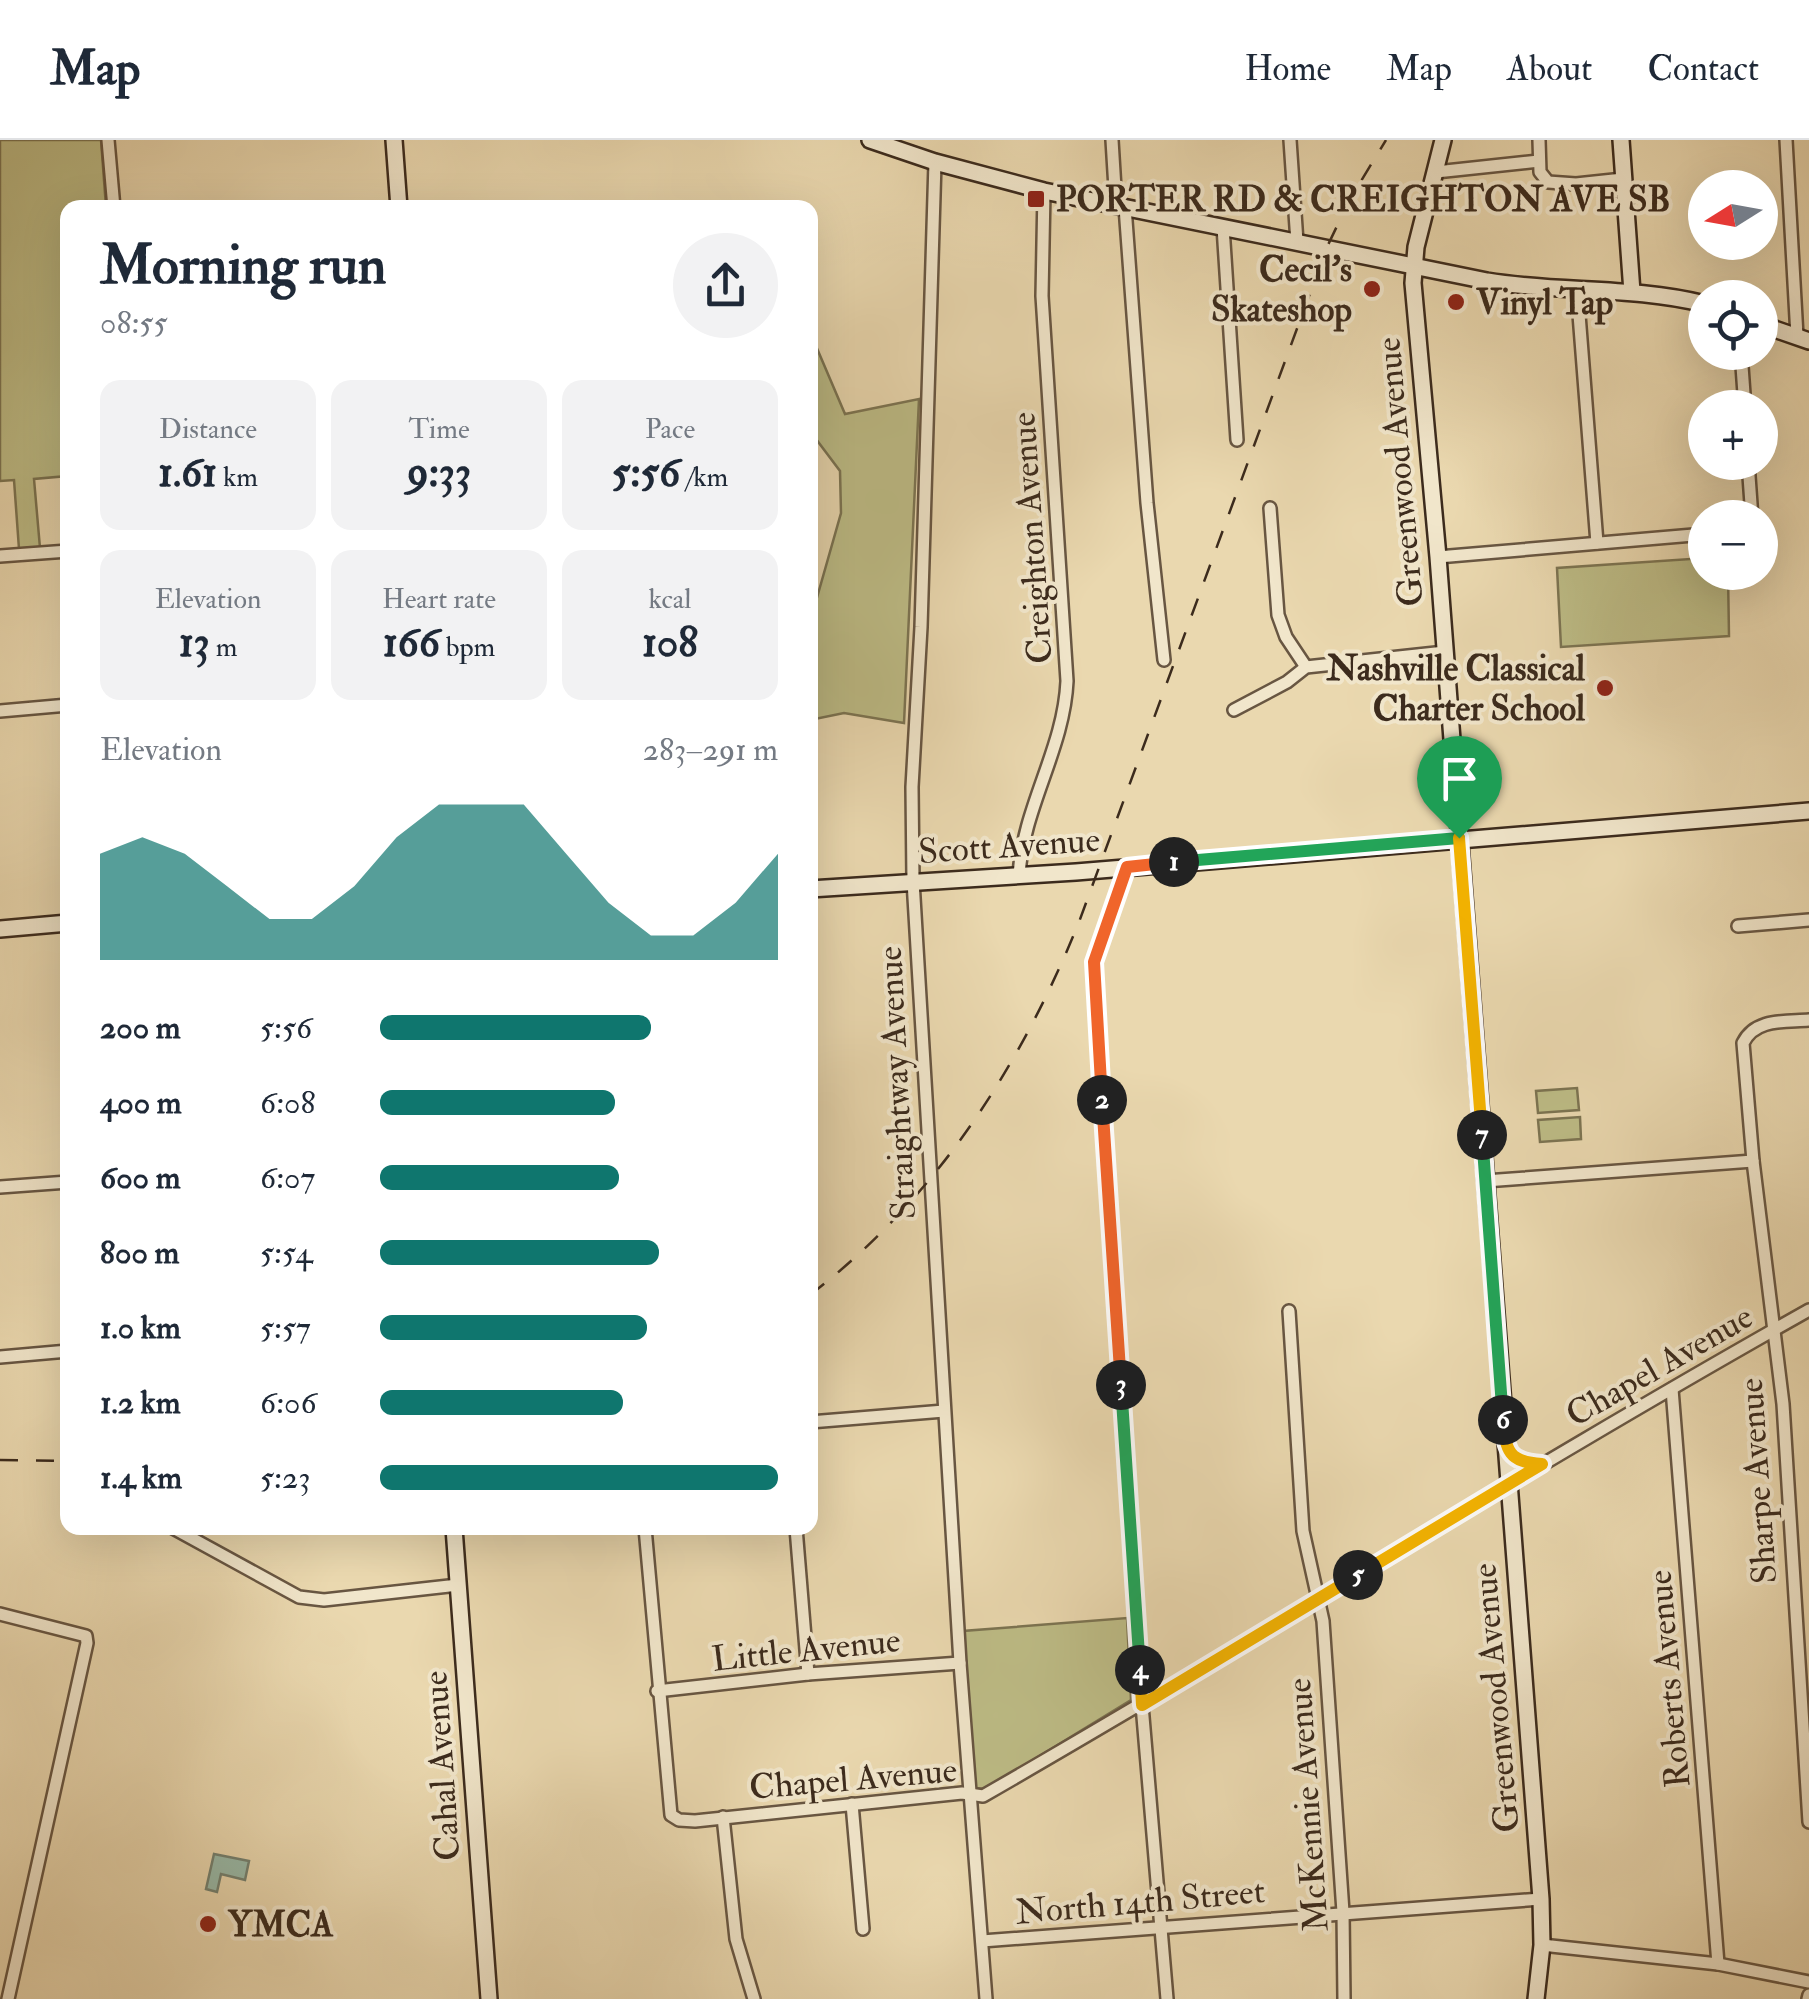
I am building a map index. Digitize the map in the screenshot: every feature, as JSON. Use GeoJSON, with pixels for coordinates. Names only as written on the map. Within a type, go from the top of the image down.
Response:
{"type":"FeatureCollection","features":[{"type":"Feature","properties":{"kind":"street"},"geometry":{"type":"LineString","coordinates":[[108,140],[113,200]]}},
{"type":"Feature","properties":{"kind":"street"},"geometry":{"type":"LineString","coordinates":[[394,140],[398,200]]}},
{"type":"Feature","properties":{"kind":"street"},"geometry":{"type":"LineString","coordinates":[[870,140],[1044,191],[1538,290],[1632,292],[1688,301]]}},
{"type":"Feature","properties":{"kind":"street"},"geometry":{"type":"LineString","coordinates":[[1112,140],[1164,660]]}},
{"type":"Feature","properties":{"kind":"street"},"geometry":{"type":"LineString","coordinates":[[1290,140],[1296,242]]}},
{"type":"Feature","properties":{"kind":"street","name":"Greenwood Avenue"},"geometry":{"type":"LineString","coordinates":[[1443,140],[1413,265],[1542,1899],[1536,1999]]}},
{"type":"Feature","properties":{"kind":"street"},"geometry":{"type":"LineString","coordinates":[[1538,140],[1540,172],[1548,182],[1576,184],[1624,179]]}},
{"type":"Feature","properties":{"kind":"street"},"geometry":{"type":"LineString","coordinates":[[1622,140],[1632,292]]}},
{"type":"Feature","properties":{"kind":"street"},"geometry":{"type":"LineString","coordinates":[[1778,330],[1803,338],[1791,253],[1786,140]]}},
{"type":"Feature","properties":{"kind":"street","name":"Straightway Avenue"},"geometry":{"type":"LineString","coordinates":[[935,162],[922,607],[912,787],[913,881],[960,1663],[986,1999]]}},
{"type":"Feature","properties":{"kind":"street"},"geometry":{"type":"LineString","coordinates":[[1436,172],[1540,162]]}},
{"type":"Feature","properties":{"kind":"street","name":"Creighton Avenue"},"geometry":{"type":"LineString","coordinates":[[1019,875],[1021,848],[1066,706],[1068,682],[1042,296],[1044,191]]}},
{"type":"Feature","properties":{"kind":"street"},"geometry":{"type":"LineString","coordinates":[[1223,227],[1238,440]]}},
{"type":"Feature","properties":{"kind":"street"},"geometry":{"type":"LineString","coordinates":[[1791,253],[1809,252]]}},
{"type":"Feature","properties":{"kind":"street"},"geometry":{"type":"LineString","coordinates":[[1577,289],[1597,543]]}},
{"type":"Feature","properties":{"kind":"street"},"geometry":{"type":"LineString","coordinates":[[1270,508],[1278,614],[1286,638],[1306,667]]}},
{"type":"Feature","properties":{"kind":"street"},"geometry":{"type":"LineString","coordinates":[[1438,556],[1688,535]]}},
{"type":"Feature","properties":{"kind":"street"},"geometry":{"type":"LineString","coordinates":[[0,556],[60,552]]}},
{"type":"Feature","properties":{"kind":"street"},"geometry":{"type":"LineString","coordinates":[[1234,710],[1287,682],[1306,667],[1445,652]]}},
{"type":"Feature","properties":{"kind":"street"},"geometry":{"type":"LineString","coordinates":[[0,711],[60,706]]}},
{"type":"Feature","properties":{"kind":"street","name":"Scott Avenue"},"geometry":{"type":"LineString","coordinates":[[818,888],[1127,867],[1809,810]]}},
{"type":"Feature","properties":{"kind":"street"},"geometry":{"type":"LineString","coordinates":[[1127,867],[1094,962],[1142,1705],[1167,1999]]}},
{"type":"Feature","properties":{"kind":"street"},"geometry":{"type":"LineString","coordinates":[[1738,926],[1809,920]]}},
{"type":"Feature","properties":{"kind":"street"},"geometry":{"type":"LineString","coordinates":[[0,928],[60,924]]}},
{"type":"Feature","properties":{"kind":"street","name":"Sharpe Avenue"},"geometry":{"type":"LineString","coordinates":[[1809,1020],[1759,1025],[1748,1032],[1744,1043],[1752,1162],[1783,1404],[1809,1822]]}},
{"type":"Feature","properties":{"kind":"street"},"geometry":{"type":"LineString","coordinates":[[1485,1181],[1752,1162]]}},
{"type":"Feature","properties":{"kind":"street"},"geometry":{"type":"LineString","coordinates":[[0,1187],[60,1183]]}},
{"type":"Feature","properties":{"kind":"street","name":"Chapel Avenue"},"geometry":{"type":"LineString","coordinates":[[658,1691],[671,1815],[679,1820],[962,1793],[983,1796],[1809,1310]]}},
{"type":"Feature","properties":{"kind":"street","name":"McKennie Avenue"},"geometry":{"type":"LineString","coordinates":[[1289,1311],[1303,1531],[1319,1598],[1343,1912],[1344,1999]]}},
{"type":"Feature","properties":{"kind":"street"},"geometry":{"type":"LineString","coordinates":[[0,1357],[60,1352]]}},
{"type":"Feature","properties":{"kind":"street","name":"Roberts Avenue"},"geometry":{"type":"LineString","coordinates":[[1672,1389],[1718,1964]]}},
{"type":"Feature","properties":{"kind":"street"},"geometry":{"type":"LineString","coordinates":[[818,1421],[944,1411]]}},
{"type":"Feature","properties":{"kind":"street"},"geometry":{"type":"LineString","coordinates":[[1505,1447],[1520,1460],[1542,1464]]}},
{"type":"Feature","properties":{"kind":"street"},"geometry":{"type":"LineString","coordinates":[[186,1535],[299,1597],[324,1600],[458,1585]]}},
{"type":"Feature","properties":{"kind":"street","name":"Cahal Avenue"},"geometry":{"type":"LineString","coordinates":[[454,1535],[489,1999]]}},
{"type":"Feature","properties":{"kind":"street"},"geometry":{"type":"LineString","coordinates":[[646,1535],[658,1691]]}},
{"type":"Feature","properties":{"kind":"street"},"geometry":{"type":"LineString","coordinates":[[797,1535],[808,1674]]}},
{"type":"Feature","properties":{"kind":"street"},"geometry":{"type":"LineString","coordinates":[[1792,1584],[1809,1586]]}},
{"type":"Feature","properties":{"kind":"street"},"geometry":{"type":"LineString","coordinates":[[0,1614],[86,1636],[8,1999]]}},
{"type":"Feature","properties":{"kind":"street","name":"Little Avenue"},"geometry":{"type":"LineString","coordinates":[[658,1691],[808,1674],[960,1663]]}},
{"type":"Feature","properties":{"kind":"street"},"geometry":{"type":"LineString","coordinates":[[852,1804],[863,1929]]}},
{"type":"Feature","properties":{"kind":"street"},"geometry":{"type":"LineString","coordinates":[[724,1817],[736,1939],[754,1999]]}},
{"type":"Feature","properties":{"kind":"street","name":"North 14th Street"},"geometry":{"type":"LineString","coordinates":[[982,1941],[1542,1899]]}},
{"type":"Feature","properties":{"kind":"street"},"geometry":{"type":"LineString","coordinates":[[1542,1945],[1718,1964],[1809,1982]]}},
{"type":"Feature","properties":{"kind":"shaded area"},"geometry":{"type":"Polygon","coordinates":[[[0,140],[101,140],[105,200],[60,200],[60,477],[34,479],[40,548],[19,549],[14,480],[0,481],[0,140]]]}},
{"type":"Feature","properties":{"kind":"shaded area"},"geometry":{"type":"Polygon","coordinates":[[[818,351],[845,414],[919,399],[904,723],[844,713],[818,718],[818,594],[841,513],[840,471],[818,442],[818,351]]]}},
{"type":"Feature","properties":{"kind":"shaded area"},"geometry":{"type":"Polygon","coordinates":[[[1688,559],[1688,590],[1728,590],[1729,636],[1561,647],[1557,568],[1688,559]]]}},
{"type":"Feature","properties":{"kind":"shaded area"},"geometry":{"type":"Polygon","coordinates":[[[1577,1088],[1579,1110],[1538,1113],[1536,1091],[1577,1088]]]}},
{"type":"Feature","properties":{"kind":"shaded area"},"geometry":{"type":"Polygon","coordinates":[[[1580,1117],[1581,1139],[1540,1142],[1538,1120],[1580,1117]]]}},
{"type":"Feature","properties":{"kind":"shaded area"},"geometry":{"type":"Polygon","coordinates":[[[1127,1618],[1131,1700],[986,1789],[974,1788],[963,1631],[1127,1618]]]}},
{"type":"Feature","properties":{"kind":"shaded area"},"geometry":{"type":"Polygon","coordinates":[[[214,1854],[249,1861],[245,1880],[221,1874],[217,1892],[206,1889],[214,1854]]]}},
{"type":"Feature","properties":{"kind":"railway"},"geometry":{"type":"LineString","coordinates":[[818,1288],[897,1216],[935,1173],[1001,1079],[1056,976],[1327,247],[1350,199],[1386,140]]}},
{"type":"Feature","properties":{"kind":"railway"},"geometry":{"type":"LineString","coordinates":[[0,1460],[60,1461]]}},
{"type":"Feature","properties":{"kind":"place","name":"PORTER RD & CREIGHTON AVE SB"},"geometry":{"type":"Point","coordinates":[1036,199]}},
{"type":"Feature","properties":{"kind":"place","name":"Cecil's Skateshop"},"geometry":{"type":"Point","coordinates":[1372,289]}},
{"type":"Feature","properties":{"kind":"place","name":"Vinyl Tap"},"geometry":{"type":"Point","coordinates":[1456,302]}},
{"type":"Feature","properties":{"kind":"place","name":"Nashville Classical Charter School"},"geometry":{"type":"Point","coordinates":[1605,688]}},
{"type":"Feature","properties":{"kind":"place","name":"YMCA"},"geometry":{"type":"Point","coordinates":[208,1924]}},
{"type":"Feature","properties":{"kind":"route"},"geometry":{"type":"LineString","coordinates":[[1459,838],[1505,1447],[1520,1460],[1542,1464],[1142,1705],[1094,962],[1127,867],[1459,838]]}}]}
